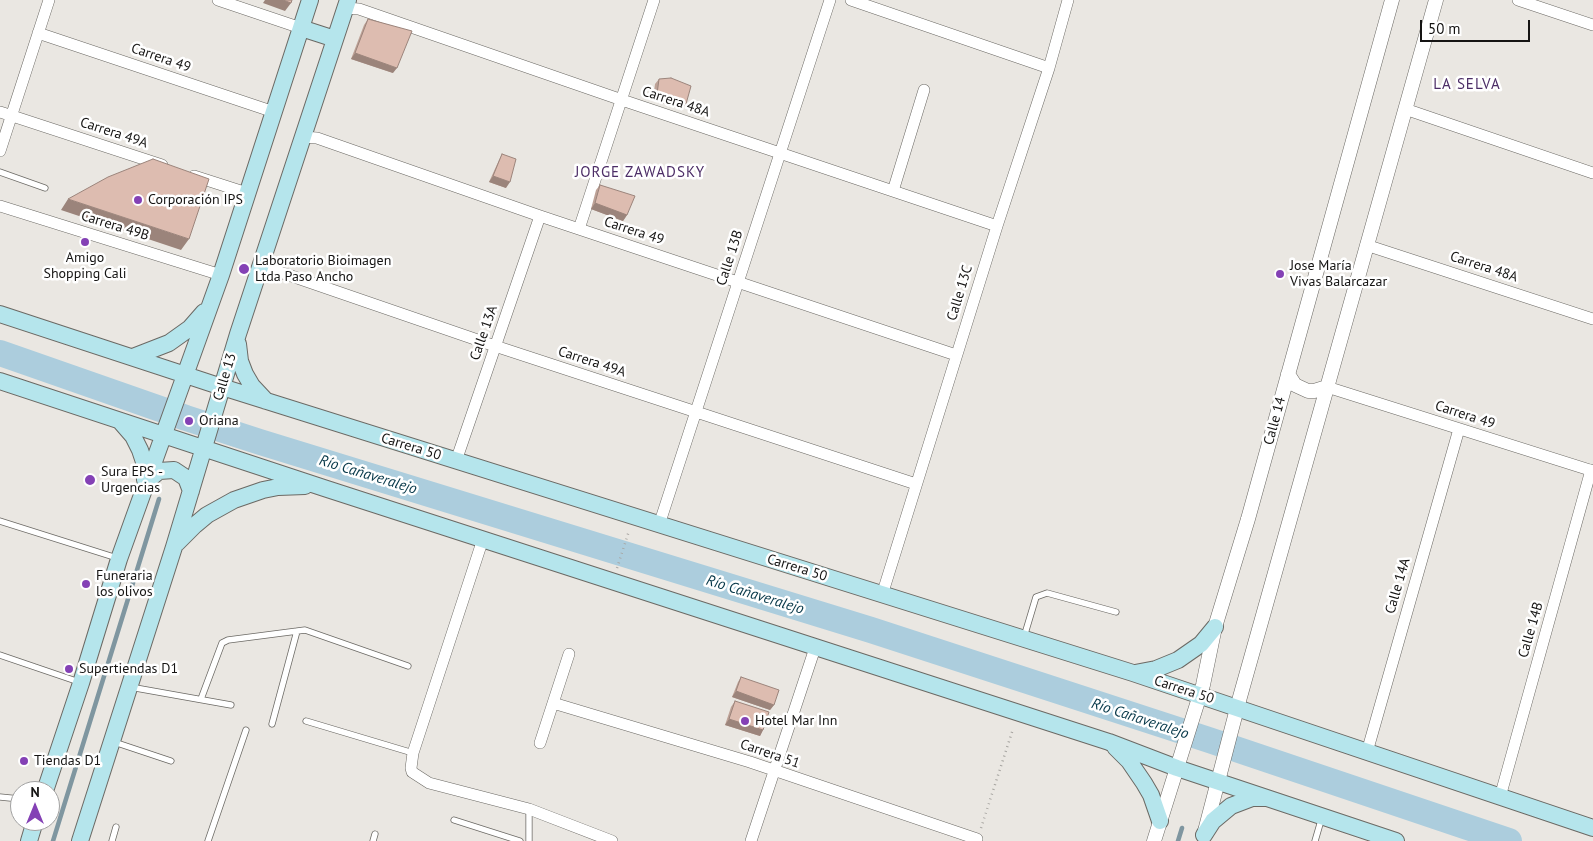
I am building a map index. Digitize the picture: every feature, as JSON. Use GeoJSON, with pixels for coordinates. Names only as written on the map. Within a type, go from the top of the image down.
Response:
{"type":"FeatureCollection","features":[{"type":"Feature","properties":{"kind":"main road"},"geometry":{"type":"LineString","coordinates":[[48,781],[119,559],[221,275],[310,0]]}},
{"type":"Feature","properties":{"kind":"main road","name":"Calle 13"},"geometry":{"type":"LineString","coordinates":[[80,841],[174,547],[238,334],[346,4]]}},
{"type":"Feature","properties":{"kind":"main road"},"geometry":{"type":"LineString","coordinates":[[301,28],[335,39]]}},
{"type":"Feature","properties":{"kind":"main road"},"geometry":{"type":"LineString","coordinates":[[133,357],[159,348],[176,339],[190,328],[209,307]]}},
{"type":"Feature","properties":{"kind":"main road","name":"Carrera 50"},"geometry":{"type":"LineString","coordinates":[[0,314],[133,357],[183,380],[220,393],[267,401],[1133,673],[1236,712],[1367,752],[1593,828]]}},
{"type":"Feature","properties":{"kind":"main road"},"geometry":{"type":"LineString","coordinates":[[238,334],[242,368],[252,386],[267,401]]}},
{"type":"Feature","properties":{"kind":"main road"},"geometry":{"type":"LineString","coordinates":[[0,381],[117,418],[166,430],[324,488],[815,648],[1219,776],[1266,798],[1389,840]]}},
{"type":"Feature","properties":{"kind":"main road"},"geometry":{"type":"LineString","coordinates":[[117,418],[133,436],[140,450],[146,486]]}},
{"type":"Feature","properties":{"kind":"main road"},"geometry":{"type":"LineString","coordinates":[[146,486],[159,471],[174,470],[186,478],[191,491]]}},
{"type":"Feature","properties":{"kind":"main road"},"geometry":{"type":"LineString","coordinates":[[174,547],[207,515],[248,494],[285,487],[324,488]]}},
{"type":"Feature","properties":{"kind":"main road"},"geometry":{"type":"LineString","coordinates":[[1133,673],[1156,669],[1178,660],[1201,644],[1215,627]]}},
{"type":"Feature","properties":{"kind":"main road"},"geometry":{"type":"LineString","coordinates":[[1109,742],[1129,761],[1144,783],[1160,821]]}},
{"type":"Feature","properties":{"kind":"main road"},"geometry":{"type":"LineString","coordinates":[[1203,838],[1212,821],[1231,806],[1252,798],[1266,798]]}},
{"type":"Feature","properties":{"kind":"street"},"geometry":{"type":"LineString","coordinates":[[0,151],[49,0]]}},
{"type":"Feature","properties":{"kind":"street"},"geometry":{"type":"LineString","coordinates":[[218,0],[301,28]]}},
{"type":"Feature","properties":{"kind":"street"},"geometry":{"type":"LineString","coordinates":[[579,229],[654,0]]}},
{"type":"Feature","properties":{"kind":"street","name":"Calle 13B"},"geometry":{"type":"LineString","coordinates":[[659,525],[830,0]]}},
{"type":"Feature","properties":{"kind":"street"},"geometry":{"type":"LineString","coordinates":[[851,0],[1049,68]]}},
{"type":"Feature","properties":{"kind":"street","name":"Calle 13C"},"geometry":{"type":"LineString","coordinates":[[882,595],[956,355],[1049,68],[1068,0]]}},
{"type":"Feature","properties":{"kind":"street","name":"Calle 14"},"geometry":{"type":"LineString","coordinates":[[1154,841],[1198,699],[1215,627],[1248,520],[1392,0]]}},
{"type":"Feature","properties":{"kind":"street"},"geometry":{"type":"LineString","coordinates":[[1203,838],[1236,712],[1436,0]]}},
{"type":"Feature","properties":{"kind":"street"},"geometry":{"type":"LineString","coordinates":[[1518,0],[1593,25]]}},
{"type":"Feature","properties":{"kind":"street","name":"Carrera 48A"},"geometry":{"type":"LineString","coordinates":[[346,4],[622,100],[997,226]]}},
{"type":"Feature","properties":{"kind":"street","name":"Carrera 49"},"geometry":{"type":"LineString","coordinates":[[38,33],[274,112]]}},
{"type":"Feature","properties":{"kind":"street"},"geometry":{"type":"LineString","coordinates":[[893,191],[924,90]]}},
{"type":"Feature","properties":{"kind":"street"},"geometry":{"type":"LineString","coordinates":[[1405,108],[1593,173]]}},
{"type":"Feature","properties":{"kind":"street","name":"Carrera 49A"},"geometry":{"type":"LineString","coordinates":[[0,112],[247,193]]}},
{"type":"Feature","properties":{"kind":"street","name":"Carrera 49"},"geometry":{"type":"LineString","coordinates":[[303,137],[317,138],[540,216],[956,355]]}},
{"type":"Feature","properties":{"kind":"street","name":"Carrera 49B"},"geometry":{"type":"LineString","coordinates":[[0,206],[221,275]]}},
{"type":"Feature","properties":{"kind":"street","name":"Calle 13A"},"geometry":{"type":"LineString","coordinates":[[456,461],[540,216]]}},
{"type":"Feature","properties":{"kind":"street","name":"Carrera 48A"},"geometry":{"type":"LineString","coordinates":[[1366,245],[1593,319]]}},
{"type":"Feature","properties":{"kind":"street","name":"Carrera 49A"},"geometry":{"type":"LineString","coordinates":[[260,269],[274,270],[495,346],[916,484]]}},
{"type":"Feature","properties":{"kind":"street"},"geometry":{"type":"LineString","coordinates":[[1288,374],[1295,385],[1308,391],[1314,392],[1327,387]]}},
{"type":"Feature","properties":{"kind":"street","name":"Carrera 49"},"geometry":{"type":"LineString","coordinates":[[1327,387],[1592,471]]}},
{"type":"Feature","properties":{"kind":"street","name":"Calle 14A"},"geometry":{"type":"LineString","coordinates":[[1367,752],[1459,428]]}},
{"type":"Feature","properties":{"kind":"street","name":"Calle 14B"},"geometry":{"type":"LineString","coordinates":[[1500,797],[1592,471]]}},
{"type":"Feature","properties":{"kind":"street"},"geometry":{"type":"LineString","coordinates":[[483,539],[413,753],[410,768],[412,772],[429,783],[529,810],[612,841]]}},
{"type":"Feature","properties":{"kind":"street"},"geometry":{"type":"LineString","coordinates":[[751,841],[815,648]]}},
{"type":"Feature","properties":{"kind":"street"},"geometry":{"type":"LineString","coordinates":[[540,743],[569,654]]}},
{"type":"Feature","properties":{"kind":"street","name":"Carrera 51"},"geometry":{"type":"LineString","coordinates":[[553,703],[774,771],[977,840]]}},
{"type":"Feature","properties":{"kind":"lane"},"geometry":{"type":"LineString","coordinates":[[0,172],[45,188]]}},
{"type":"Feature","properties":{"kind":"lane"},"geometry":{"type":"LineString","coordinates":[[0,521],[119,559]]}},
{"type":"Feature","properties":{"kind":"lane"},"geometry":{"type":"LineString","coordinates":[[1023,639],[1036,597],[1047,593],[1116,612]]}},
{"type":"Feature","properties":{"kind":"lane"},"geometry":{"type":"LineString","coordinates":[[201,699],[224,641],[305,630],[408,666]]}},
{"type":"Feature","properties":{"kind":"lane"},"geometry":{"type":"LineString","coordinates":[[272,724],[297,631]]}},
{"type":"Feature","properties":{"kind":"lane"},"geometry":{"type":"LineString","coordinates":[[0,655],[81,683]]}},
{"type":"Feature","properties":{"kind":"lane"},"geometry":{"type":"LineString","coordinates":[[128,687],[231,705]]}},
{"type":"Feature","properties":{"kind":"lane"},"geometry":{"type":"LineString","coordinates":[[306,721],[413,753]]}},
{"type":"Feature","properties":{"kind":"lane"},"geometry":{"type":"LineString","coordinates":[[208,841],[246,730]]}},
{"type":"Feature","properties":{"kind":"lane"},"geometry":{"type":"LineString","coordinates":[[112,741],[171,761]]}},
{"type":"Feature","properties":{"kind":"lane"},"geometry":{"type":"LineString","coordinates":[[529,810],[529,841]]}},
{"type":"Feature","properties":{"kind":"lane"},"geometry":{"type":"LineString","coordinates":[[1315,841],[1322,817]]}},
{"type":"Feature","properties":{"kind":"lane"},"geometry":{"type":"LineString","coordinates":[[454,820],[520,841]]}},
{"type":"Feature","properties":{"kind":"lane"},"geometry":{"type":"LineString","coordinates":[[112,841],[116,827]]}},
{"type":"Feature","properties":{"kind":"lane"},"geometry":{"type":"LineString","coordinates":[[373,841],[375,834]]}},
{"type":"Feature","properties":{"kind":"path"},"geometry":{"type":"LineString","coordinates":[[617,566],[624,546]]}},
{"type":"Feature","properties":{"kind":"path"},"geometry":{"type":"LineString","coordinates":[[977,840],[1013,730]]}},
{"type":"Feature","properties":{"kind":"building"},"geometry":{"type":"Polygon","coordinates":[[[368,19],[412,31],[397,68],[355,53],[368,19]]]}},
{"type":"Feature","properties":{"kind":"building"},"geometry":{"type":"Polygon","coordinates":[[[671,78],[691,86],[686,104],[657,94],[659,79],[671,78]]]}},
{"type":"Feature","properties":{"kind":"building"},"geometry":{"type":"Polygon","coordinates":[[[502,154],[516,159],[510,182],[493,176],[502,154]]]}},
{"type":"Feature","properties":{"kind":"building","name":"Corporación IPS"},"geometry":{"type":"Polygon","coordinates":[[[153,159],[209,179],[189,239],[68,199],[108,177],[153,159]]]}},
{"type":"Feature","properties":{"kind":"building"},"geometry":{"type":"Polygon","coordinates":[[[600,185],[635,196],[627,215],[595,203],[600,185]]]}},
{"type":"Feature","properties":{"kind":"building"},"geometry":{"type":"Polygon","coordinates":[[[741,677],[779,690],[774,705],[736,691],[741,677]]]}},
{"type":"Feature","properties":{"kind":"building","name":"Hotel Mar Inn"},"geometry":{"type":"Polygon","coordinates":[[[735,701],[769,712],[763,730],[729,719],[735,701]]]}},
{"type":"Feature","properties":{"kind":"waterway","name":"Río Cañaveralejo"},"geometry":{"type":"LineString","coordinates":[[0,353],[260,442],[871,630],[1209,740],[1509,841]]}},
{"type":"Feature","properties":{"kind":"waterway"},"geometry":{"type":"LineString","coordinates":[[53,841],[159,499]]}},
{"type":"Feature","properties":{"kind":"waterway"},"geometry":{"type":"LineString","coordinates":[[1178,841],[1182,828]]}},
{"type":"Feature","properties":{"kind":"place","name":"Corporación IPS"},"geometry":{"type":"Point","coordinates":[138,200]}},
{"type":"Feature","properties":{"kind":"place","name":"Amigo Shopping Cali"},"geometry":{"type":"Point","coordinates":[85,242]}},
{"type":"Feature","properties":{"kind":"place","name":"Laboratorio Bioimagen Ltda Paso Ancho"},"geometry":{"type":"Point","coordinates":[244,269]}},
{"type":"Feature","properties":{"kind":"place","name":"Jose María Vivas Balarcazar"},"geometry":{"type":"Point","coordinates":[1280,274]}},
{"type":"Feature","properties":{"kind":"place","name":"Oriana"},"geometry":{"type":"Point","coordinates":[189,421]}},
{"type":"Feature","properties":{"kind":"place","name":"Sura EPS - Urgencias"},"geometry":{"type":"Point","coordinates":[90,480]}},
{"type":"Feature","properties":{"kind":"place","name":"Funeraria los olivos"},"geometry":{"type":"Point","coordinates":[86,584]}},
{"type":"Feature","properties":{"kind":"place","name":"Supertiendas D1"},"geometry":{"type":"Point","coordinates":[69,669]}},
{"type":"Feature","properties":{"kind":"place","name":"Hotel Mar Inn"},"geometry":{"type":"Point","coordinates":[745,721]}},
{"type":"Feature","properties":{"kind":"place","name":"Tiendas D1"},"geometry":{"type":"Point","coordinates":[24,761]}},
{"type":"Feature","properties":{"kind":"district","name":"LA SELVA"},"geometry":{"type":"Point","coordinates":[1467,85]}},
{"type":"Feature","properties":{"kind":"district","name":"JORGE ZAWADSKY"},"geometry":{"type":"Point","coordinates":[640,173]}}]}
